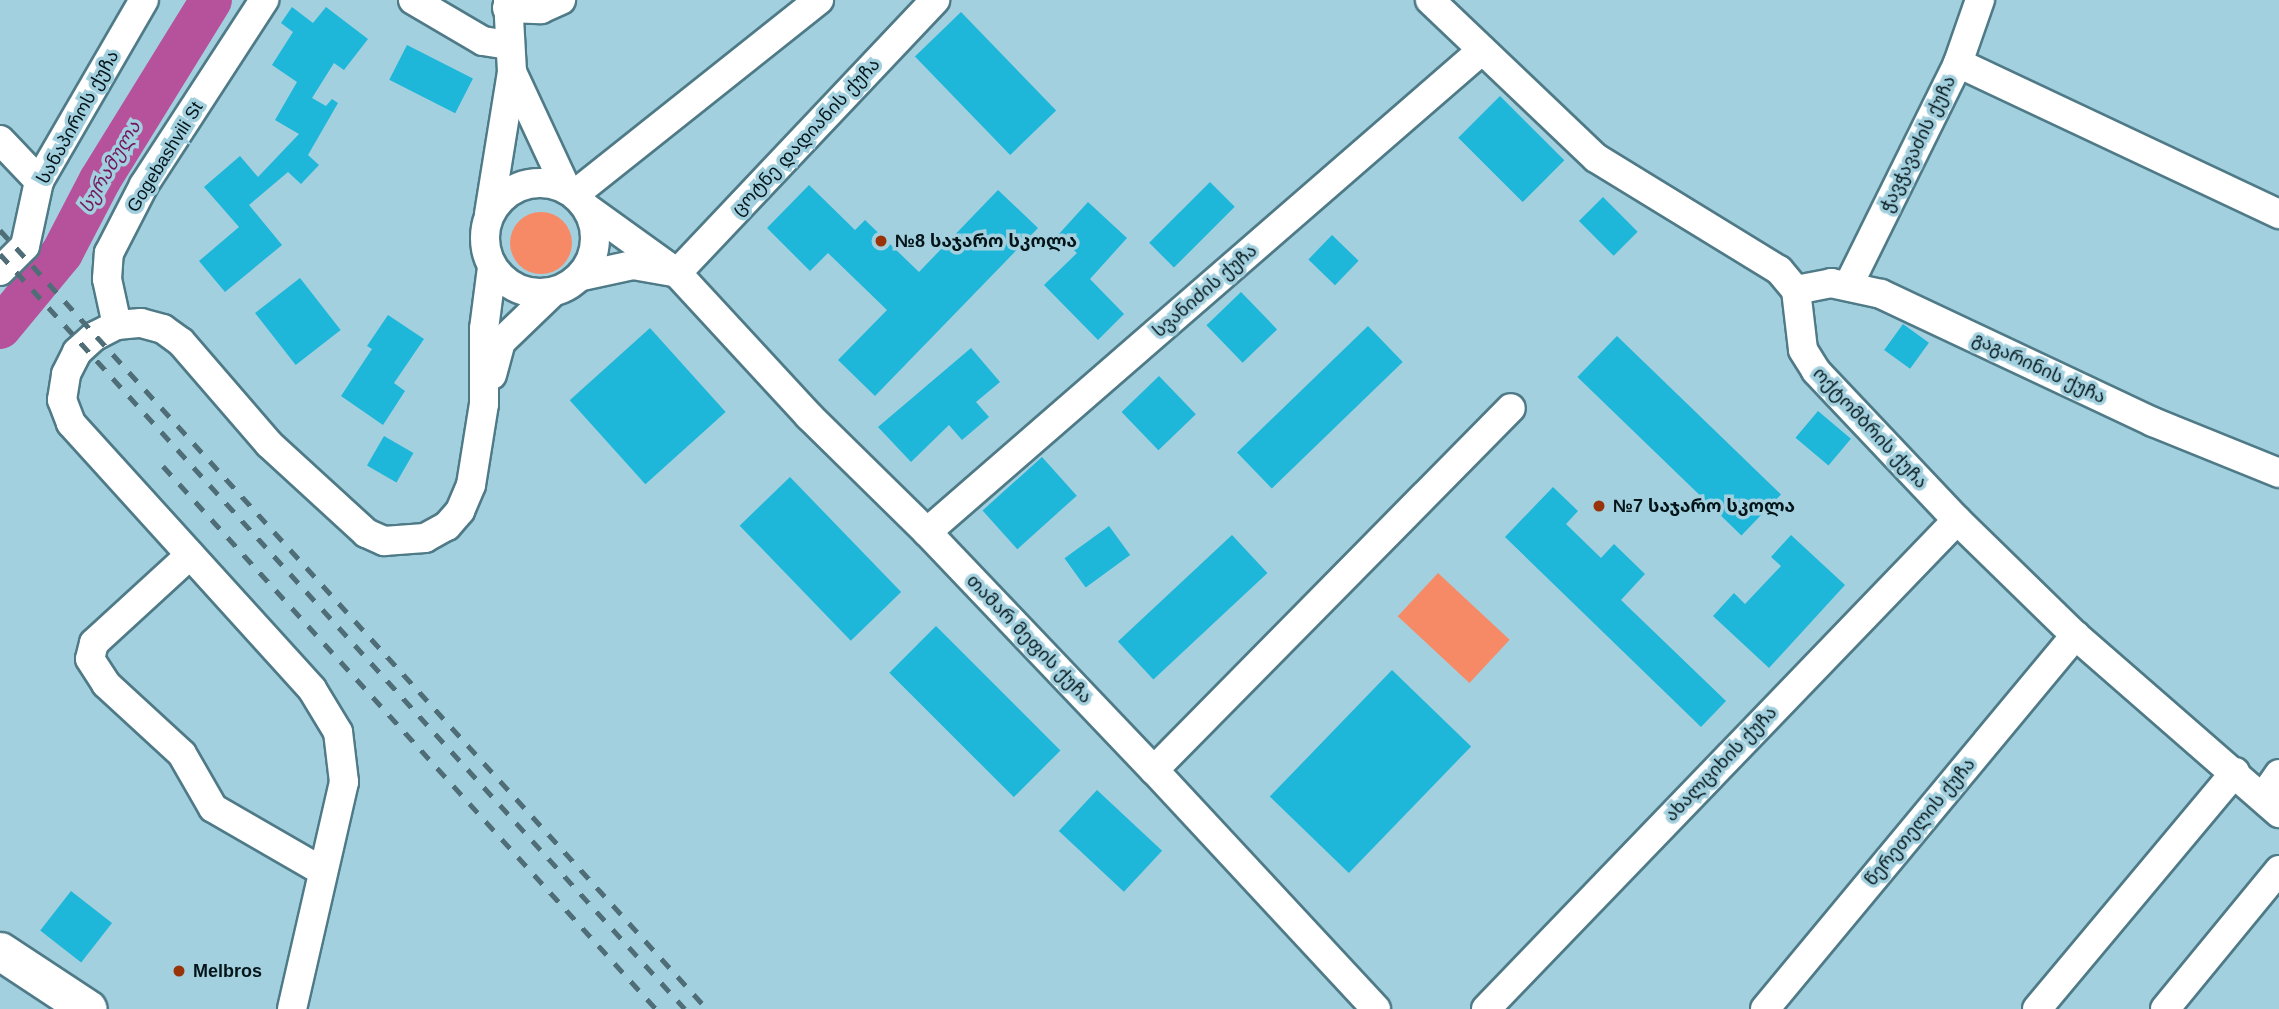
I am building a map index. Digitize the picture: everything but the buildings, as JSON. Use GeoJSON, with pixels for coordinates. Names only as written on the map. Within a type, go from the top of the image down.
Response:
{"type":"FeatureCollection","features":[{"type":"Feature","properties":{"kind":"main road"},"geometry":{"type":"LineString","coordinates":[[0,951],[88,1009]]}},
{"type":"Feature","properties":{"kind":"street","name":"სანაპიროს ქუჩა"},"geometry":{"type":"LineString","coordinates":[[0,271],[25,246],[39,181],[144,0]]}},
{"type":"Feature","properties":{"kind":"street","name":"Gogebashvili St"},"geometry":{"type":"LineString","coordinates":[[117,326],[107,279],[109,253],[144,186],[264,0]]}},
{"type":"Feature","properties":{"kind":"street"},"geometry":{"type":"LineString","coordinates":[[412,0],[509,58],[576,197],[596,245],[582,276]]}},
{"type":"Feature","properties":{"kind":"street"},"geometry":{"type":"LineString","coordinates":[[292,1009],[344,782],[338,732],[312,689],[71,423],[62,400],[66,374],[78,352],[94,336],[117,326],[141,323],[163,329],[181,342],[270,444],[366,533],[384,541],[425,538],[447,526],[460,511],[479,453],[484,404],[484,329],[492,267],[486,250],[509,58],[508,4],[541,9],[561,0]]}},
{"type":"Feature","properties":{"kind":"street"},"geometry":{"type":"LineString","coordinates":[[576,197],[819,0]]}},
{"type":"Feature","properties":{"kind":"street","name":"ცოტნე დადიანის ქუჩა"},"geometry":{"type":"LineString","coordinates":[[677,273],[935,0]]}},
{"type":"Feature","properties":{"kind":"street"},"geometry":{"type":"LineString","coordinates":[[1430,0],[1596,158],[1756,253],[1797,290]]}},
{"type":"Feature","properties":{"kind":"street","name":"ჭავჭავაძის ქუჩა"},"geometry":{"type":"LineString","coordinates":[[1849,284],[1958,63],[1980,0]]}},
{"type":"Feature","properties":{"kind":"street","name":"სვანიძის ქუჩა"},"geometry":{"type":"LineString","coordinates":[[928,532],[1482,50]]}},
{"type":"Feature","properties":{"kind":"street"},"geometry":{"type":"LineString","coordinates":[[1958,63],[2279,214]]}},
{"type":"Feature","properties":{"kind":"street"},"geometry":{"type":"LineString","coordinates":[[0,140],[39,181]]}},
{"type":"Feature","properties":{"kind":"street"},"geometry":{"type":"LineString","coordinates":[[489,217],[513,189],[550,183],[576,197]]}},
{"type":"Feature","properties":{"kind":"street","name":"თამარ მეფის ქუჩა"},"geometry":{"type":"LineString","coordinates":[[576,197],[677,273],[809,416],[928,532],[1376,1009]]}},
{"type":"Feature","properties":{"kind":"street"},"geometry":{"type":"LineString","coordinates":[[484,404],[501,342],[552,293],[582,276],[633,265],[677,273]]}},
{"type":"Feature","properties":{"kind":"street"},"geometry":{"type":"LineString","coordinates":[[492,267],[518,289],[552,293]]}},
{"type":"Feature","properties":{"kind":"street","name":"გაგარინის ქუჩა"},"geometry":{"type":"LineString","coordinates":[[1797,290],[1849,284],[1881,294],[2153,422],[2279,473]]}},
{"type":"Feature","properties":{"kind":"street","name":"ოქტომბრის ქუჩა"},"geometry":{"type":"LineString","coordinates":[[1797,290],[1808,362],[1956,520],[2075,635],[2271,805]]}},
{"type":"Feature","properties":{"kind":"street"},"geometry":{"type":"LineString","coordinates":[[1154,770],[1511,408]]}},
{"type":"Feature","properties":{"kind":"street","name":"ახალციხის ქუჩა"},"geometry":{"type":"LineString","coordinates":[[1486,1009],[1956,520]]}},
{"type":"Feature","properties":{"kind":"street"},"geometry":{"type":"LineString","coordinates":[[190,555],[94,643],[90,659],[106,684],[181,754],[213,808],[322,872]]}},
{"type":"Feature","properties":{"kind":"street","name":"წერეთელის ქუჩა"},"geometry":{"type":"LineString","coordinates":[[1765,1009],[2075,635]]}},
{"type":"Feature","properties":{"kind":"street"},"geometry":{"type":"LineString","coordinates":[[2037,1009],[2235,772]]}},
{"type":"Feature","properties":{"kind":"street"},"geometry":{"type":"LineString","coordinates":[[2271,805],[2279,774]]}},
{"type":"Feature","properties":{"kind":"street"},"geometry":{"type":"LineString","coordinates":[[2165,1009],[2279,870]]}},
{"type":"Feature","properties":{"kind":"shaded area"},"geometry":{"type":"Polygon","coordinates":[[[541,212],[563,221],[572,243],[563,265],[541,274],[519,265],[510,243],[519,221],[541,212]]]}},
{"type":"Feature","properties":{"kind":"shaded area"},"geometry":{"type":"Polygon","coordinates":[[[1438,573],[1510,640],[1469,683],[1398,616],[1438,573]]]}},
{"type":"Feature","properties":{"kind":"waterway","name":"სურამულა"},"geometry":{"type":"LineString","coordinates":[[0,328],[62,253],[100,180],[211,0]]}},
{"type":"Feature","properties":{"kind":"railway"},"geometry":{"type":"LineString","coordinates":[[0,230],[707,1009]]}},
{"type":"Feature","properties":{"kind":"railway"},"geometry":{"type":"LineString","coordinates":[[0,254],[685,1009]]}},
{"type":"Feature","properties":{"kind":"railway"},"geometry":{"type":"LineString","coordinates":[[163,466],[656,1009]]}},
{"type":"Feature","properties":{"kind":"place","name":"№8 საჯარო სკოლა"},"geometry":{"type":"Point","coordinates":[881,241]}},
{"type":"Feature","properties":{"kind":"place","name":"№7 საჯარო სკოლა"},"geometry":{"type":"Point","coordinates":[1599,506]}},
{"type":"Feature","properties":{"kind":"place","name":"Melbros"},"geometry":{"type":"Point","coordinates":[179,971]}}]}
